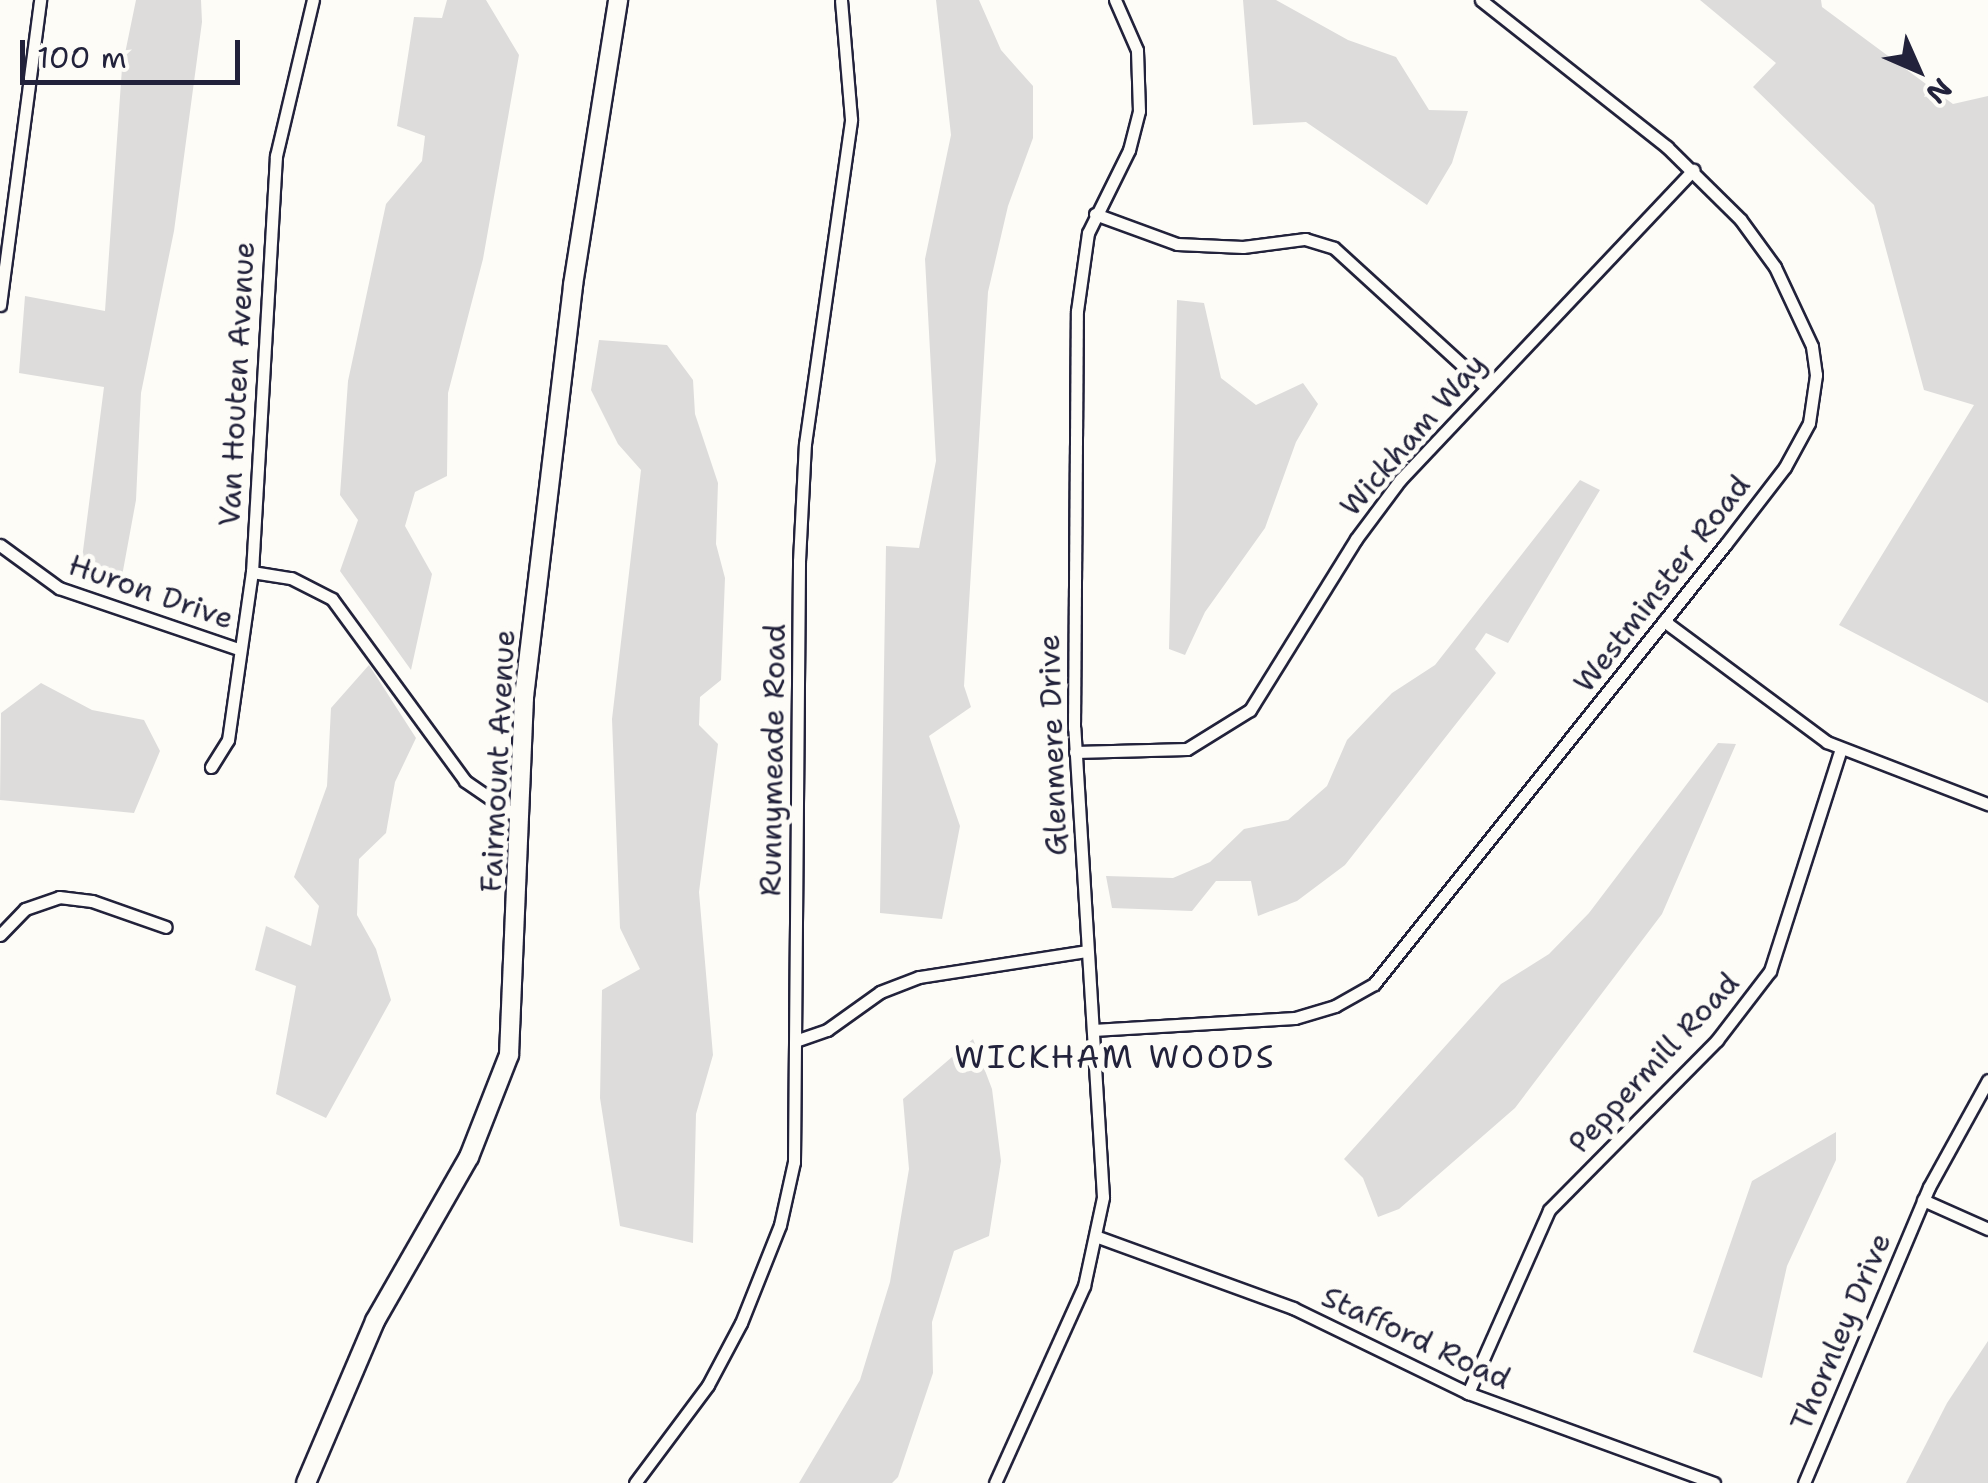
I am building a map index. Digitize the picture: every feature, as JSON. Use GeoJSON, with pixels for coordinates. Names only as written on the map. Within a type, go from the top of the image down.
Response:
{"type":"FeatureCollection","features":[{"type":"Feature","properties":{"kind":"main road","name":"Fairmount Avenue"},"geometry":{"type":"LineString","coordinates":[[306,1483],[375,1321],[468,1157],[510,1055],[516,816],[570,302],[618,0]]}},
{"type":"Feature","properties":{"kind":"street"},"geometry":{"type":"LineString","coordinates":[[0,305],[40,0]]}},
{"type":"Feature","properties":{"kind":"street","name":"Van Houten Avenue"},"geometry":{"type":"LineString","coordinates":[[211,767],[228,740],[252,572],[272,188],[312,0]]}},
{"type":"Feature","properties":{"kind":"street","name":"Runnymeade Road"},"geometry":{"type":"LineString","coordinates":[[635,1483],[708,1385],[769,1256],[794,1162],[800,542],[810,399],[849,148],[853,80],[841,0]]}},
{"type":"Feature","properties":{"kind":"street","name":"Glenmere Drive"},"geometry":{"type":"LineString","coordinates":[[995,1483],[1084,1286],[1098,1237],[1103,1197],[1076,752],[1077,311],[1095,214],[1129,150],[1140,99],[1137,50],[1115,0]]}},
{"type":"Feature","properties":{"kind":"street","name":"Westminster Road"},"geometry":{"type":"LineString","coordinates":[[1092,1030],[1295,1018],[1336,1006],[1374,984],[1800,445],[1816,375],[1804,322],[1774,267],[1693,170],[1481,0]]}},
{"type":"Feature","properties":{"kind":"street","name":"Wickham Way"},"geometry":{"type":"LineString","coordinates":[[1076,752],[1186,749],[1250,710],[1365,526],[1486,388],[1693,170]]}},
{"type":"Feature","properties":{"kind":"street"},"geometry":{"type":"LineString","coordinates":[[1095,214],[1177,244],[1243,247],[1304,239],[1334,248],[1486,388]]}},
{"type":"Feature","properties":{"kind":"street","name":"Huron Drive"},"geometry":{"type":"LineString","coordinates":[[0,545],[59,588],[238,649]]}},
{"type":"Feature","properties":{"kind":"street"},"geometry":{"type":"LineString","coordinates":[[252,572],[291,578],[332,599],[465,780],[516,816]]}},
{"type":"Feature","properties":{"kind":"street"},"geometry":{"type":"LineString","coordinates":[[1664,620],[1778,710],[1841,749],[1988,804]]}},
{"type":"Feature","properties":{"kind":"street","name":"Peppermill Road"},"geometry":{"type":"LineString","coordinates":[[1468,1394],[1549,1210],[1717,1040],[1770,971],[1841,749]]}},
{"type":"Feature","properties":{"kind":"street"},"geometry":{"type":"LineString","coordinates":[[0,936],[25,909],[59,898],[92,901],[166,927]]}},
{"type":"Feature","properties":{"kind":"street"},"geometry":{"type":"LineString","coordinates":[[798,1040],[827,1030],[880,992],[918,977],[1087,951]]}},
{"type":"Feature","properties":{"kind":"street","name":"Thornley Drive"},"geometry":{"type":"LineString","coordinates":[[1804,1483],[1923,1200],[1988,1080]]}},
{"type":"Feature","properties":{"kind":"street"},"geometry":{"type":"LineString","coordinates":[[1923,1200],[1988,1228]]}},
{"type":"Feature","properties":{"kind":"street","name":"Stafford Road"},"geometry":{"type":"LineString","coordinates":[[1098,1237],[1293,1308],[1468,1394],[1714,1483]]}},
{"type":"Feature","properties":{"kind":"shaded area"},"geometry":{"type":"Polygon","coordinates":[[[136,0],[201,0],[202,22],[174,231],[141,393],[136,500],[120,587],[79,582],[104,387],[19,373],[25,296],[105,311],[122,68],[136,0]]]}},
{"type":"Feature","properties":{"kind":"shaded area"},"geometry":{"type":"Polygon","coordinates":[[[447,0],[486,0],[519,55],[483,259],[448,393],[447,476],[415,492],[405,526],[432,574],[411,670],[340,571],[358,520],[340,495],[348,381],[386,204],[422,161],[425,136],[397,126],[414,17],[442,18],[447,0]]]}},
{"type":"Feature","properties":{"kind":"shaded area"},"geometry":{"type":"Polygon","coordinates":[[[936,0],[979,0],[1001,50],[1033,86],[1033,138],[1008,206],[988,292],[964,686],[971,707],[929,736],[960,826],[942,919],[880,913],[886,546],[919,548],[936,461],[925,259],[951,135],[936,0]]]}},
{"type":"Feature","properties":{"kind":"shaded area"},"geometry":{"type":"Polygon","coordinates":[[[1243,0],[1276,0],[1348,40],[1396,57],[1429,110],[1468,111],[1452,163],[1427,205],[1306,122],[1253,125],[1243,0]]]}},
{"type":"Feature","properties":{"kind":"shaded area"},"geometry":{"type":"Polygon","coordinates":[[[1700,0],[1821,0],[1822,7],[1953,104],[1988,96],[1988,703],[1839,625],[1974,405],[1924,390],[1874,205],[1753,87],[1776,63],[1700,0]]]}},
{"type":"Feature","properties":{"kind":"shaded area"},"geometry":{"type":"Polygon","coordinates":[[[1177,300],[1204,303],[1221,378],[1256,405],[1303,383],[1318,404],[1296,442],[1265,528],[1205,612],[1185,655],[1169,649],[1177,300]]]}},
{"type":"Feature","properties":{"kind":"shaded area"},"geometry":{"type":"Polygon","coordinates":[[[599,340],[667,345],[693,380],[695,414],[718,483],[716,544],[725,578],[721,680],[700,697],[699,725],[718,744],[699,892],[713,1055],[696,1114],[693,1243],[620,1226],[600,1098],[602,990],[640,969],[620,928],[612,719],[641,470],[618,444],[591,390],[599,340]]]}},
{"type":"Feature","properties":{"kind":"shaded area"},"geometry":{"type":"Polygon","coordinates":[[[1580,480],[1600,490],[1508,643],[1486,633],[1475,649],[1496,673],[1345,865],[1297,901],[1258,916],[1251,881],[1216,881],[1192,911],[1112,908],[1106,876],[1173,878],[1210,862],[1244,829],[1288,820],[1327,786],[1347,740],[1392,693],[1435,665],[1580,480]]]}},
{"type":"Feature","properties":{"kind":"shaded area"},"geometry":{"type":"Polygon","coordinates":[[[369,665],[416,738],[395,782],[386,833],[359,859],[357,915],[376,949],[391,1000],[326,1118],[276,1094],[296,986],[255,970],[266,926],[311,946],[319,906],[294,877],[327,786],[331,708],[369,665]]]}},
{"type":"Feature","properties":{"kind":"shaded area"},"geometry":{"type":"Polygon","coordinates":[[[41,683],[92,710],[144,720],[160,751],[134,813],[0,800],[1,713],[41,683]]]}},
{"type":"Feature","properties":{"kind":"shaded area"},"geometry":{"type":"Polygon","coordinates":[[[1718,743],[1736,744],[1662,914],[1515,1108],[1399,1209],[1378,1217],[1363,1178],[1344,1159],[1501,984],[1549,954],[1589,913],[1718,743]]]}},
{"type":"Feature","properties":{"kind":"shaded area"},"geometry":{"type":"Polygon","coordinates":[[[973,1039],[992,1089],[1001,1161],[989,1236],[954,1251],[932,1322],[933,1373],[898,1477],[892,1483],[799,1483],[860,1380],[890,1282],[909,1169],[903,1099],[973,1039]]]}},
{"type":"Feature","properties":{"kind":"shaded area"},"geometry":{"type":"Polygon","coordinates":[[[1836,1132],[1836,1160],[1787,1266],[1762,1378],[1693,1352],[1752,1181],[1836,1132]]]}},
{"type":"Feature","properties":{"kind":"shaded area"},"geometry":{"type":"Polygon","coordinates":[[[1988,1341],[1988,1483],[1906,1483],[1947,1403],[1988,1341]]]}},
{"type":"Feature","properties":{"kind":"district","name":"WICKHAM WOODS"},"geometry":{"type":"Point","coordinates":[1115,1057]}}]}
